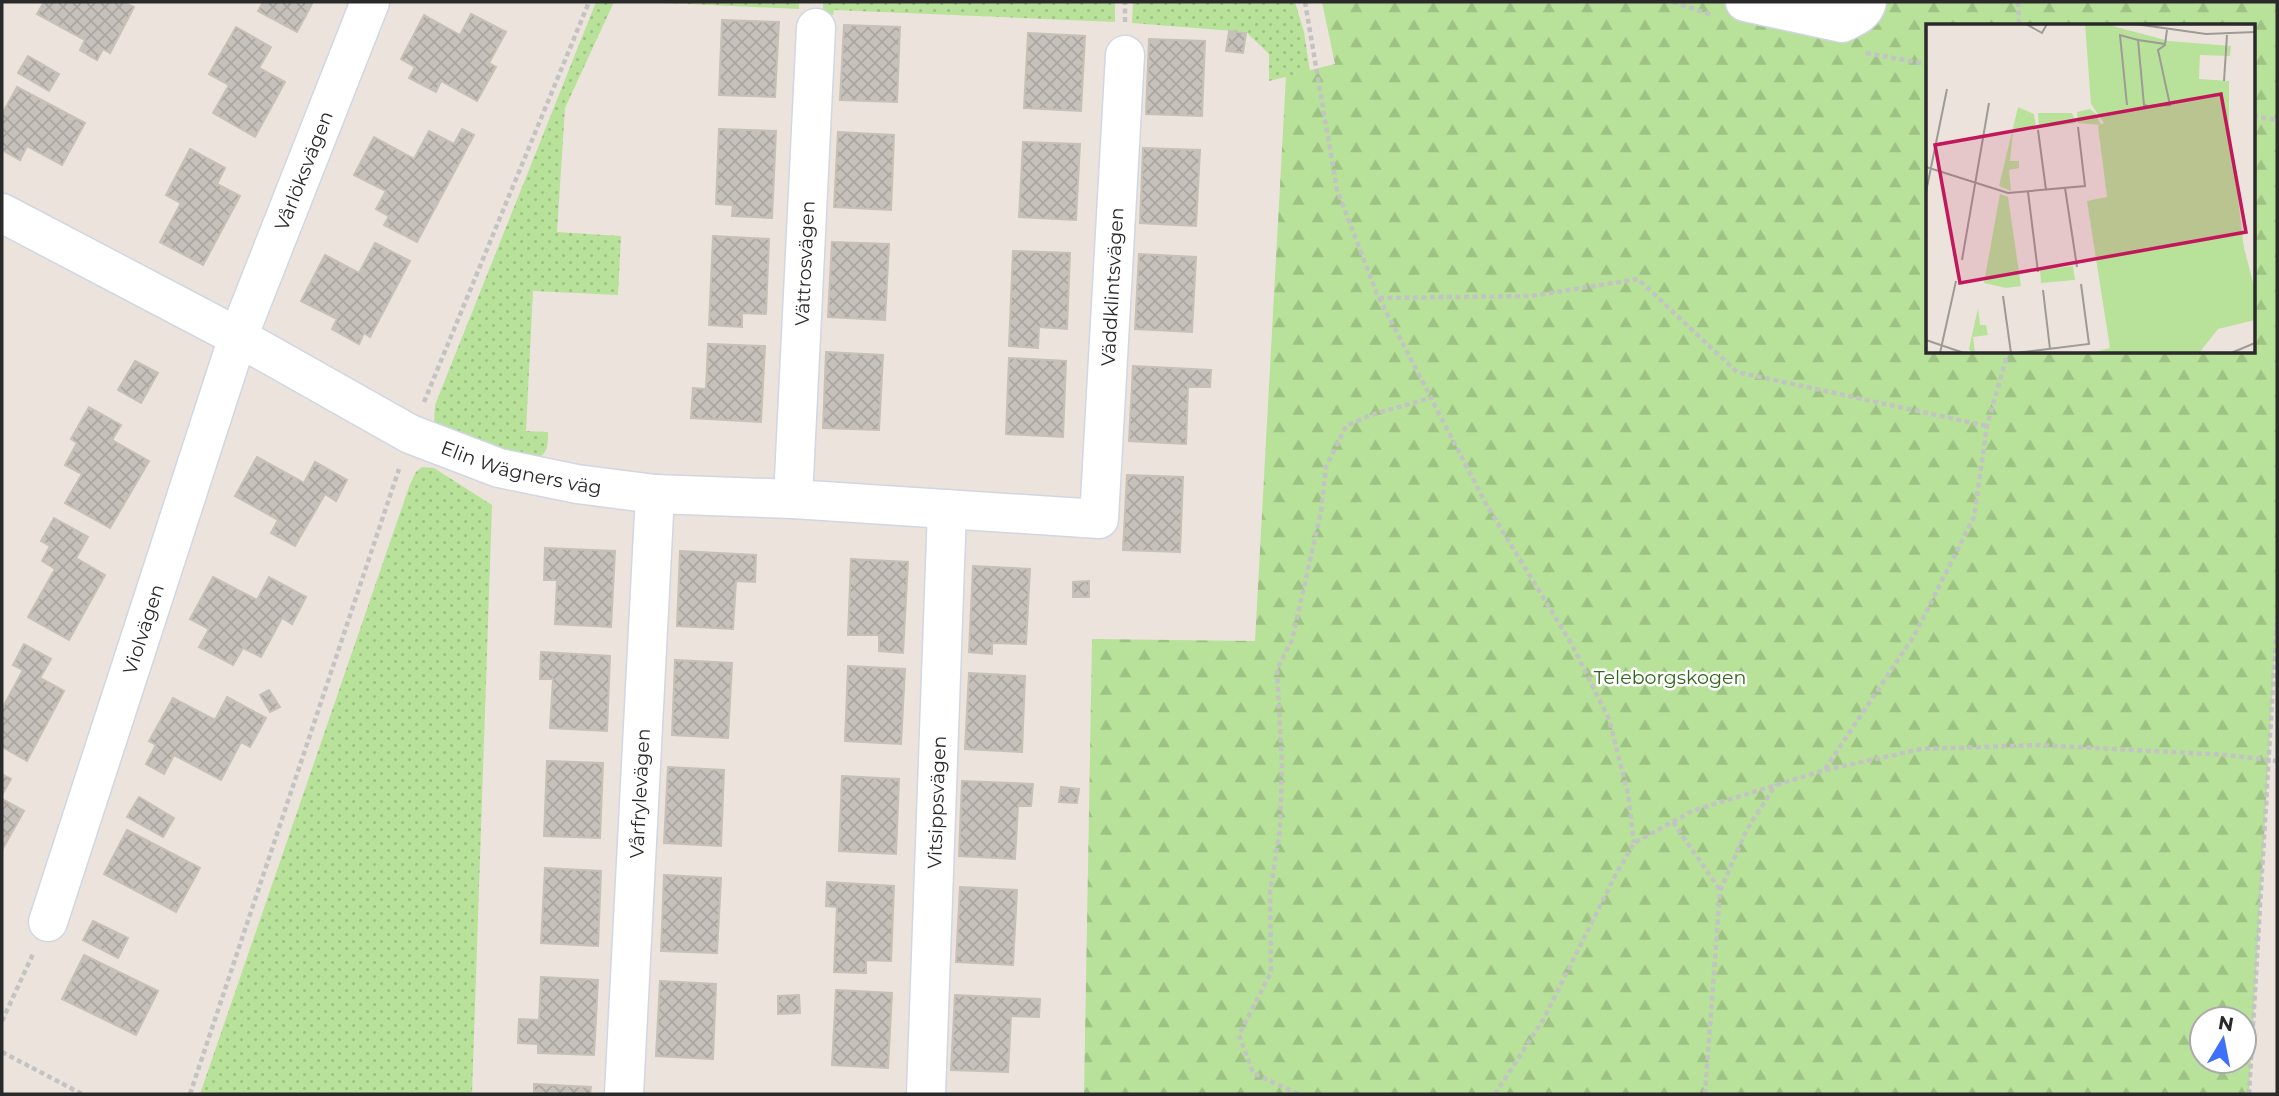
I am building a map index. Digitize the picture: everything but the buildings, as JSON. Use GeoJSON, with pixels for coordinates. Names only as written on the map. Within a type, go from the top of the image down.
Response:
{"type":"FeatureCollection","features":[{"type":"Feature","properties":{"kind":"street","name":"Vårlöksvägen"},"geometry":{"type":"LineString","coordinates":[[238,337],[370,2]]}},
{"type":"Feature","properties":{"kind":"street"},"geometry":{"type":"LineString","coordinates":[[1745,2],[1842,23],[1866,8],[1867,2]]}},
{"type":"Feature","properties":{"kind":"street","name":"Vättrosvägen"},"geometry":{"type":"LineString","coordinates":[[793,499],[816,28]]}},
{"type":"Feature","properties":{"kind":"street","name":"Väddklintsvägen"},"geometry":{"type":"LineString","coordinates":[[1099,519],[1125,55]]}},
{"type":"Feature","properties":{"kind":"street","name":"Elin Wägners väg"},"geometry":{"type":"LineString","coordinates":[[2,213],[238,337],[410,434],[499,468],[577,484],[655,494],[793,499],[1099,519]]}},
{"type":"Feature","properties":{"kind":"street","name":"Violvägen"},"geometry":{"type":"LineString","coordinates":[[48,922],[238,337]]}},
{"type":"Feature","properties":{"kind":"street","name":"Vårfrylevägen"},"geometry":{"type":"LineString","coordinates":[[624,1094],[655,494]]}},
{"type":"Feature","properties":{"kind":"street","name":"Vitsippsvägen"},"geometry":{"type":"LineString","coordinates":[[926,1094],[947,509]]}},
{"type":"Feature","properties":{"kind":"path"},"geometry":{"type":"LineString","coordinates":[[190,1094],[410,434],[589,2]]}},
{"type":"Feature","properties":{"kind":"path"},"geometry":{"type":"LineString","coordinates":[[1305,2],[1337,190],[1380,298],[1430,398],[1486,504],[1571,643],[1609,719],[1628,794],[1634,843]]}},
{"type":"Feature","properties":{"kind":"path"},"geometry":{"type":"LineString","coordinates":[[2018,2],[2019,24]]}},
{"type":"Feature","properties":{"kind":"path"},"geometry":{"type":"LineString","coordinates":[[2254,116],[2277,120]]}},
{"type":"Feature","properties":{"kind":"path"},"geometry":{"type":"LineString","coordinates":[[1380,298],[1531,296],[1638,279],[1737,372],[1987,426]]}},
{"type":"Feature","properties":{"kind":"path"},"geometry":{"type":"LineString","coordinates":[[1825,770],[1914,636],[1974,517],[1987,426],[2007,354]]}},
{"type":"Feature","properties":{"kind":"path"},"geometry":{"type":"LineString","coordinates":[[1298,1094],[1253,1073],[1239,1035],[1271,972],[1270,892],[1280,830],[1282,765],[1277,669],[1292,640],[1321,512],[1326,467],[1346,426],[1371,415],[1430,398]]}},
{"type":"Feature","properties":{"kind":"path"},"geometry":{"type":"LineString","coordinates":[[2249,1094],[2277,617]]}},
{"type":"Feature","properties":{"kind":"path"},"geometry":{"type":"LineString","coordinates":[[1495,1094],[1543,1020],[1634,843],[1692,811],[1825,770],[1921,749],[2039,745],[2227,755],[2277,761]]}},
{"type":"Feature","properties":{"kind":"path"},"geometry":{"type":"LineString","coordinates":[[1705,1094],[1720,891],[1746,831],[1777,783]]}},
{"type":"Feature","properties":{"kind":"path"},"geometry":{"type":"LineString","coordinates":[[1673,821],[1720,891]]}},
{"type":"Feature","properties":{"kind":"path"},"geometry":{"type":"LineString","coordinates":[[2,1021],[48,922]]}},
{"type":"Feature","properties":{"kind":"path"},"geometry":{"type":"LineString","coordinates":[[2,1052],[82,1094]]}},
{"type":"Feature","properties":{"kind":"green space"},"geometry":{"type":"Polygon","coordinates":[[[596,2],[614,2],[565,108],[557,232],[621,236],[618,295],[533,291],[526,431],[548,432],[546,449],[543,455],[535,460],[437,427],[434,422],[435,405],[596,2]]]}},
{"type":"Feature","properties":{"kind":"green space"},"geometry":{"type":"Polygon","coordinates":[[[643,2],[799,2],[799,9],[643,2]]]}},
{"type":"Feature","properties":{"kind":"green space"},"geometry":{"type":"Polygon","coordinates":[[[823,2],[1115,2],[1115,22],[834,10],[833,15],[823,12],[823,2]]]}},
{"type":"Feature","properties":{"kind":"green space"},"geometry":{"type":"Polygon","coordinates":[[[1133,2],[1295,2],[1304,32],[1310,71],[1269,81],[1269,54],[1246,32],[1132,23],[1133,2]]]}},
{"type":"Feature","properties":{"kind":"green space","name":"Teleborgskogen"},"geometry":{"type":"Polygon","coordinates":[[[1322,2],[2277,2],[2277,617],[2254,1005],[2188,1005],[2188,1075],[2250,1075],[2249,1094],[1084,1094],[1092,639],[1255,641],[1286,76],[1335,64],[1322,2]]]}},
{"type":"Feature","properties":{"kind":"green space"},"geometry":{"type":"Polygon","coordinates":[[[422,467],[434,468],[492,505],[472,1094],[200,1094],[410,484],[422,467]]]}}]}
